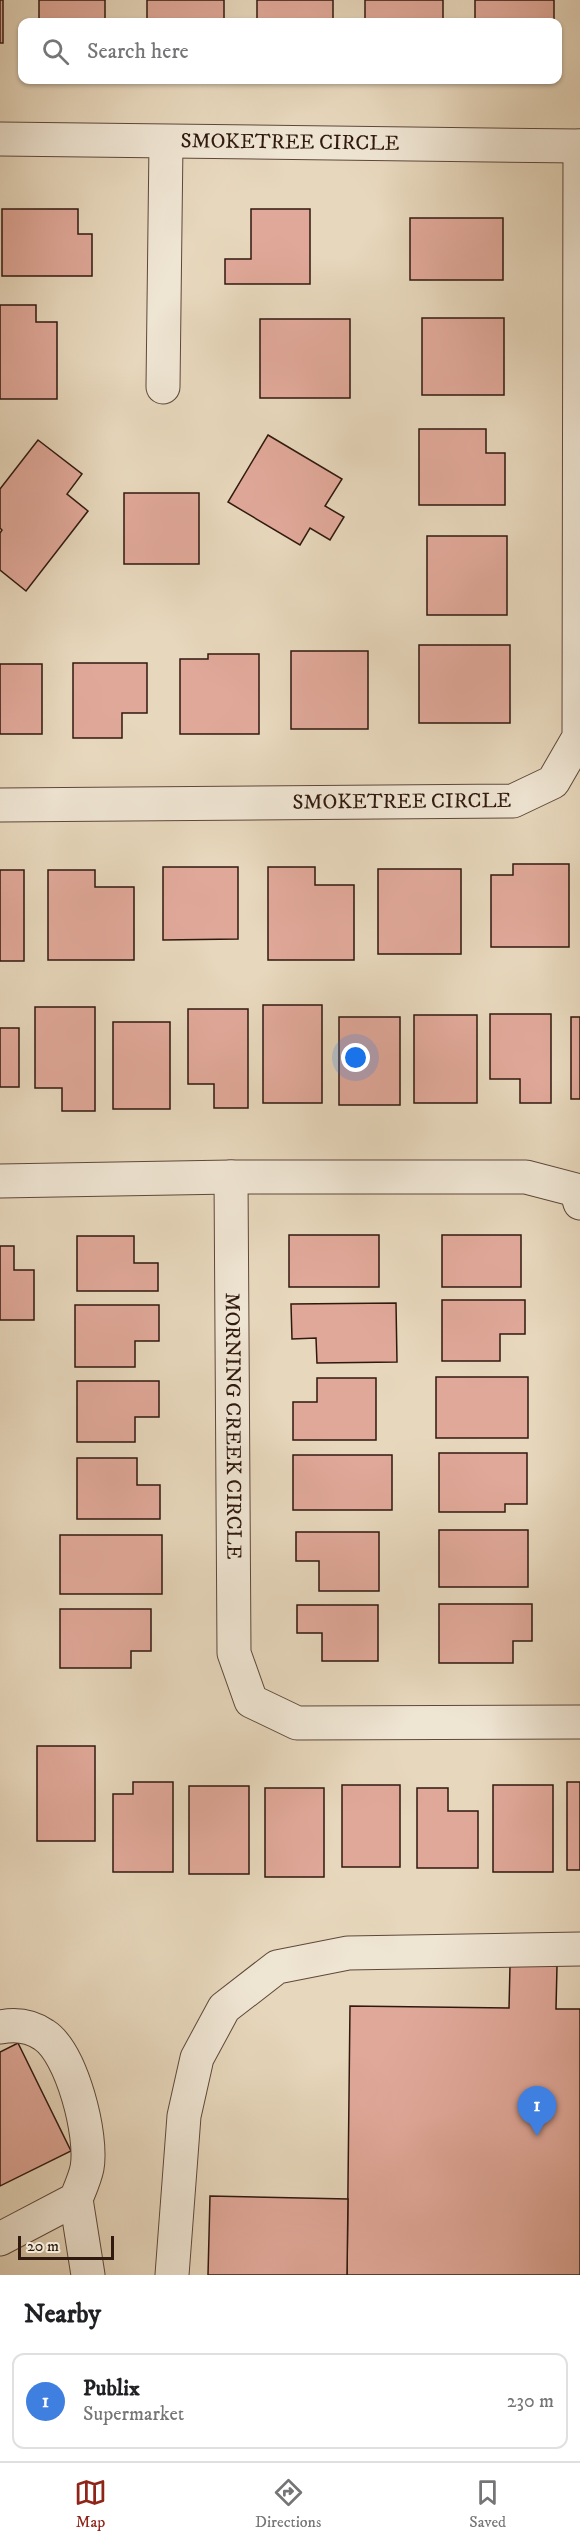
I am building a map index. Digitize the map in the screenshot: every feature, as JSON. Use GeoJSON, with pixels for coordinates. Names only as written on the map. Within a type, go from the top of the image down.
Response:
{"type":"FeatureCollection","features":[{"type":"Feature","properties":{"kind":"street","name":"SMOKETREE CIRCLE"},"geometry":{"type":"LineString","coordinates":[[0,139],[166,143],[580,146],[579,737],[553,782],[513,801],[0,805]]}},
{"type":"Feature","properties":{"kind":"street"},"geometry":{"type":"LineString","coordinates":[[163,387],[166,143]]}},
{"type":"Feature","properties":{"kind":"street"},"geometry":{"type":"LineString","coordinates":[[0,1181],[231,1177],[526,1177],[576,1190],[580,1203]]}},
{"type":"Feature","properties":{"kind":"street","name":"MORNING CREEK CIRCLE"},"geometry":{"type":"LineString","coordinates":[[231,1177],[234,1653],[251,1701],[297,1723],[580,1722]]}},
{"type":"Feature","properties":{"kind":"street"},"geometry":{"type":"LineString","coordinates":[[172,2275],[184,2116],[197,2058],[224,2008],[277,1967],[348,1953],[580,1949]]}},
{"type":"Feature","properties":{"kind":"street"},"geometry":{"type":"LineString","coordinates":[[0,2027],[16,2024],[44,2035],[60,2052],[80,2106],[88,2142],[87,2168],[76,2199],[88,2275]]}},
{"type":"Feature","properties":{"kind":"street"},"geometry":{"type":"LineString","coordinates":[[0,2239],[76,2199]]}},
{"type":"Feature","properties":{"kind":"building"},"geometry":{"type":"Polygon","coordinates":[[[0,0],[3,0],[3,43],[0,43],[0,0]]]}},
{"type":"Feature","properties":{"kind":"building"},"geometry":{"type":"Polygon","coordinates":[[[39,0],[105,0],[105,18],[39,18],[39,0]]]}},
{"type":"Feature","properties":{"kind":"building"},"geometry":{"type":"Polygon","coordinates":[[[147,0],[224,0],[224,18],[147,18],[147,0]]]}},
{"type":"Feature","properties":{"kind":"building"},"geometry":{"type":"Polygon","coordinates":[[[257,0],[333,0],[333,18],[257,18],[257,0]]]}},
{"type":"Feature","properties":{"kind":"building"},"geometry":{"type":"Polygon","coordinates":[[[365,0],[443,0],[443,18],[365,18],[365,0]]]}},
{"type":"Feature","properties":{"kind":"building"},"geometry":{"type":"Polygon","coordinates":[[[475,0],[554,0],[554,18],[475,18],[475,0]]]}},
{"type":"Feature","properties":{"kind":"building"},"geometry":{"type":"Polygon","coordinates":[[[2,209],[78,209],[78,234],[92,234],[92,276],[2,276],[2,209]]]}},
{"type":"Feature","properties":{"kind":"building"},"geometry":{"type":"Polygon","coordinates":[[[251,209],[310,209],[310,284],[225,284],[225,259],[251,259],[251,209]]]}},
{"type":"Feature","properties":{"kind":"building"},"geometry":{"type":"Polygon","coordinates":[[[410,218],[503,218],[503,280],[410,280],[410,218]]]}},
{"type":"Feature","properties":{"kind":"building"},"geometry":{"type":"Polygon","coordinates":[[[0,305],[36,305],[36,322],[57,322],[57,399],[0,399],[0,305]]]}},
{"type":"Feature","properties":{"kind":"building"},"geometry":{"type":"Polygon","coordinates":[[[422,318],[504,318],[504,395],[422,395],[422,318]]]}},
{"type":"Feature","properties":{"kind":"building"},"geometry":{"type":"Polygon","coordinates":[[[260,319],[350,319],[350,398],[260,398],[260,319]]]}},
{"type":"Feature","properties":{"kind":"building"},"geometry":{"type":"Polygon","coordinates":[[[419,429],[486,429],[486,453],[505,453],[505,505],[419,505],[419,429]]]}},
{"type":"Feature","properties":{"kind":"building"},"geometry":{"type":"Polygon","coordinates":[[[268,435],[342,479],[325,506],[344,517],[330,540],[310,528],[300,545],[228,502],[268,435]]]}},
{"type":"Feature","properties":{"kind":"building"},"geometry":{"type":"Polygon","coordinates":[[[38,440],[82,474],[67,494],[88,511],[26,591],[0,570],[0,533],[2,530],[0,528],[0,489],[38,440]]]}},
{"type":"Feature","properties":{"kind":"building"},"geometry":{"type":"Polygon","coordinates":[[[124,493],[199,493],[199,564],[124,564],[124,493]]]}},
{"type":"Feature","properties":{"kind":"building"},"geometry":{"type":"Polygon","coordinates":[[[427,536],[507,536],[507,615],[427,615],[427,536]]]}},
{"type":"Feature","properties":{"kind":"building"},"geometry":{"type":"Polygon","coordinates":[[[419,645],[510,645],[510,723],[419,723],[419,645]]]}},
{"type":"Feature","properties":{"kind":"building"},"geometry":{"type":"Polygon","coordinates":[[[291,651],[368,651],[368,729],[291,729],[291,651]]]}},
{"type":"Feature","properties":{"kind":"building"},"geometry":{"type":"Polygon","coordinates":[[[208,654],[259,654],[259,734],[180,734],[180,659],[208,659],[208,654]]]}},
{"type":"Feature","properties":{"kind":"building"},"geometry":{"type":"Polygon","coordinates":[[[73,663],[147,663],[147,713],[122,713],[122,738],[73,738],[73,663]]]}},
{"type":"Feature","properties":{"kind":"building"},"geometry":{"type":"Polygon","coordinates":[[[0,664],[42,664],[42,734],[0,734],[0,664]]]}},
{"type":"Feature","properties":{"kind":"building"},"geometry":{"type":"Polygon","coordinates":[[[513,864],[569,864],[569,947],[491,947],[491,875],[513,875],[513,864]]]}},
{"type":"Feature","properties":{"kind":"building"},"geometry":{"type":"Polygon","coordinates":[[[163,867],[238,867],[238,939],[163,940],[163,867]]]}},
{"type":"Feature","properties":{"kind":"building"},"geometry":{"type":"Polygon","coordinates":[[[268,867],[315,867],[315,885],[354,885],[354,960],[268,960],[268,867]]]}},
{"type":"Feature","properties":{"kind":"building"},"geometry":{"type":"Polygon","coordinates":[[[378,869],[461,869],[461,954],[378,954],[378,869]]]}},
{"type":"Feature","properties":{"kind":"building"},"geometry":{"type":"Polygon","coordinates":[[[0,870],[24,870],[24,961],[0,961],[0,870]]]}},
{"type":"Feature","properties":{"kind":"building"},"geometry":{"type":"Polygon","coordinates":[[[48,870],[95,870],[95,887],[134,887],[134,960],[48,960],[48,870]]]}},
{"type":"Feature","properties":{"kind":"building"},"geometry":{"type":"Polygon","coordinates":[[[263,1005],[322,1005],[322,1103],[263,1103],[263,1005]]]}},
{"type":"Feature","properties":{"kind":"building"},"geometry":{"type":"Polygon","coordinates":[[[35,1007],[95,1007],[95,1111],[62,1111],[62,1088],[35,1088],[35,1007]]]}},
{"type":"Feature","properties":{"kind":"building"},"geometry":{"type":"Polygon","coordinates":[[[188,1009],[248,1009],[248,1108],[214,1108],[214,1084],[188,1084],[188,1009]]]}},
{"type":"Feature","properties":{"kind":"building"},"geometry":{"type":"Polygon","coordinates":[[[490,1014],[551,1014],[551,1103],[520,1103],[520,1079],[490,1079],[490,1014]]]}},
{"type":"Feature","properties":{"kind":"building"},"geometry":{"type":"Polygon","coordinates":[[[414,1015],[477,1015],[477,1103],[414,1103],[414,1015]]]}},
{"type":"Feature","properties":{"kind":"building"},"geometry":{"type":"Polygon","coordinates":[[[339,1017],[400,1017],[400,1105],[339,1105],[339,1017]]]}},
{"type":"Feature","properties":{"kind":"building"},"geometry":{"type":"Polygon","coordinates":[[[571,1017],[580,1017],[580,1099],[571,1099],[571,1017]]]}},
{"type":"Feature","properties":{"kind":"building"},"geometry":{"type":"Polygon","coordinates":[[[113,1022],[170,1022],[170,1109],[113,1109],[113,1022]]]}},
{"type":"Feature","properties":{"kind":"building"},"geometry":{"type":"Polygon","coordinates":[[[0,1028],[19,1028],[19,1087],[0,1087],[0,1028]]]}},
{"type":"Feature","properties":{"kind":"building"},"geometry":{"type":"Polygon","coordinates":[[[289,1235],[379,1235],[379,1287],[289,1287],[289,1235]]]}},
{"type":"Feature","properties":{"kind":"building"},"geometry":{"type":"Polygon","coordinates":[[[442,1235],[521,1235],[521,1287],[442,1287],[442,1235]]]}},
{"type":"Feature","properties":{"kind":"building"},"geometry":{"type":"Polygon","coordinates":[[[77,1236],[134,1236],[134,1263],[158,1263],[158,1291],[77,1291],[77,1236]]]}},
{"type":"Feature","properties":{"kind":"building"},"geometry":{"type":"Polygon","coordinates":[[[0,1246],[14,1246],[14,1270],[34,1270],[34,1320],[0,1320],[0,1246]]]}},
{"type":"Feature","properties":{"kind":"building"},"geometry":{"type":"Polygon","coordinates":[[[442,1300],[525,1300],[525,1334],[500,1334],[500,1361],[442,1361],[442,1300]]]}},
{"type":"Feature","properties":{"kind":"building"},"geometry":{"type":"Polygon","coordinates":[[[396,1303],[397,1362],[317,1363],[316,1338],[292,1339],[291,1304],[396,1303]]]}},
{"type":"Feature","properties":{"kind":"building"},"geometry":{"type":"Polygon","coordinates":[[[75,1305],[159,1305],[159,1341],[135,1341],[135,1367],[75,1367],[75,1305]]]}},
{"type":"Feature","properties":{"kind":"building"},"geometry":{"type":"Polygon","coordinates":[[[436,1377],[528,1377],[528,1438],[436,1438],[436,1377]]]}},
{"type":"Feature","properties":{"kind":"building"},"geometry":{"type":"Polygon","coordinates":[[[317,1378],[376,1378],[376,1440],[293,1440],[293,1402],[317,1402],[317,1378]]]}},
{"type":"Feature","properties":{"kind":"building"},"geometry":{"type":"Polygon","coordinates":[[[77,1381],[159,1381],[159,1417],[135,1417],[135,1442],[77,1442],[77,1381]]]}},
{"type":"Feature","properties":{"kind":"building"},"geometry":{"type":"Polygon","coordinates":[[[439,1453],[527,1453],[527,1504],[505,1504],[505,1512],[439,1512],[439,1453]]]}},
{"type":"Feature","properties":{"kind":"building"},"geometry":{"type":"Polygon","coordinates":[[[293,1455],[392,1455],[392,1510],[293,1510],[293,1455]]]}},
{"type":"Feature","properties":{"kind":"building"},"geometry":{"type":"Polygon","coordinates":[[[77,1458],[137,1458],[137,1485],[160,1485],[160,1519],[77,1519],[77,1458]]]}},
{"type":"Feature","properties":{"kind":"building"},"geometry":{"type":"Polygon","coordinates":[[[439,1530],[528,1530],[528,1587],[439,1587],[439,1530]]]}},
{"type":"Feature","properties":{"kind":"building"},"geometry":{"type":"Polygon","coordinates":[[[296,1532],[379,1532],[379,1591],[319,1591],[319,1561],[296,1561],[296,1532]]]}},
{"type":"Feature","properties":{"kind":"building"},"geometry":{"type":"Polygon","coordinates":[[[60,1535],[162,1535],[162,1594],[60,1594],[60,1535]]]}},
{"type":"Feature","properties":{"kind":"building"},"geometry":{"type":"Polygon","coordinates":[[[439,1604],[532,1604],[532,1641],[513,1641],[513,1663],[439,1663],[439,1604]]]}},
{"type":"Feature","properties":{"kind":"building"},"geometry":{"type":"Polygon","coordinates":[[[297,1605],[378,1605],[378,1661],[322,1661],[322,1633],[297,1633],[297,1605]]]}},
{"type":"Feature","properties":{"kind":"building"},"geometry":{"type":"Polygon","coordinates":[[[60,1609],[151,1609],[151,1651],[131,1651],[131,1668],[60,1668],[60,1609]]]}},
{"type":"Feature","properties":{"kind":"building"},"geometry":{"type":"Polygon","coordinates":[[[37,1746],[95,1746],[95,1841],[37,1841],[37,1746]]]}},
{"type":"Feature","properties":{"kind":"building"},"geometry":{"type":"Polygon","coordinates":[[[133,1782],[173,1782],[173,1872],[113,1872],[113,1794],[133,1794],[133,1782]]]}},
{"type":"Feature","properties":{"kind":"building"},"geometry":{"type":"Polygon","coordinates":[[[567,1782],[580,1782],[580,1870],[567,1870],[567,1782]]]}},
{"type":"Feature","properties":{"kind":"building"},"geometry":{"type":"Polygon","coordinates":[[[342,1785],[400,1785],[400,1867],[342,1867],[342,1785]]]}},
{"type":"Feature","properties":{"kind":"building"},"geometry":{"type":"Polygon","coordinates":[[[493,1785],[553,1785],[553,1872],[493,1872],[493,1785]]]}},
{"type":"Feature","properties":{"kind":"building"},"geometry":{"type":"Polygon","coordinates":[[[189,1786],[249,1786],[249,1874],[189,1874],[189,1786]]]}},
{"type":"Feature","properties":{"kind":"building"},"geometry":{"type":"Polygon","coordinates":[[[265,1788],[324,1788],[324,1877],[265,1877],[265,1788]]]}},
{"type":"Feature","properties":{"kind":"building"},"geometry":{"type":"Polygon","coordinates":[[[417,1788],[448,1788],[448,1811],[478,1811],[478,1868],[417,1868],[417,1788]]]}},
{"type":"Feature","properties":{"kind":"building"},"geometry":{"type":"Polygon","coordinates":[[[510,1966],[557,1966],[556,2009],[580,2009],[580,2275],[347,2275],[350,2006],[509,2008],[510,1966]]]}},
{"type":"Feature","properties":{"kind":"building"},"geometry":{"type":"Polygon","coordinates":[[[18,2043],[71,2151],[0,2186],[0,2052],[18,2043]]]}},
{"type":"Feature","properties":{"kind":"building"},"geometry":{"type":"Polygon","coordinates":[[[210,2196],[348,2199],[347,2275],[208,2275],[210,2196]]]}},
{"type":"Feature","properties":{"kind":"place","name":"Publix"},"geometry":{"type":"Point","coordinates":[537,2136]}}]}
